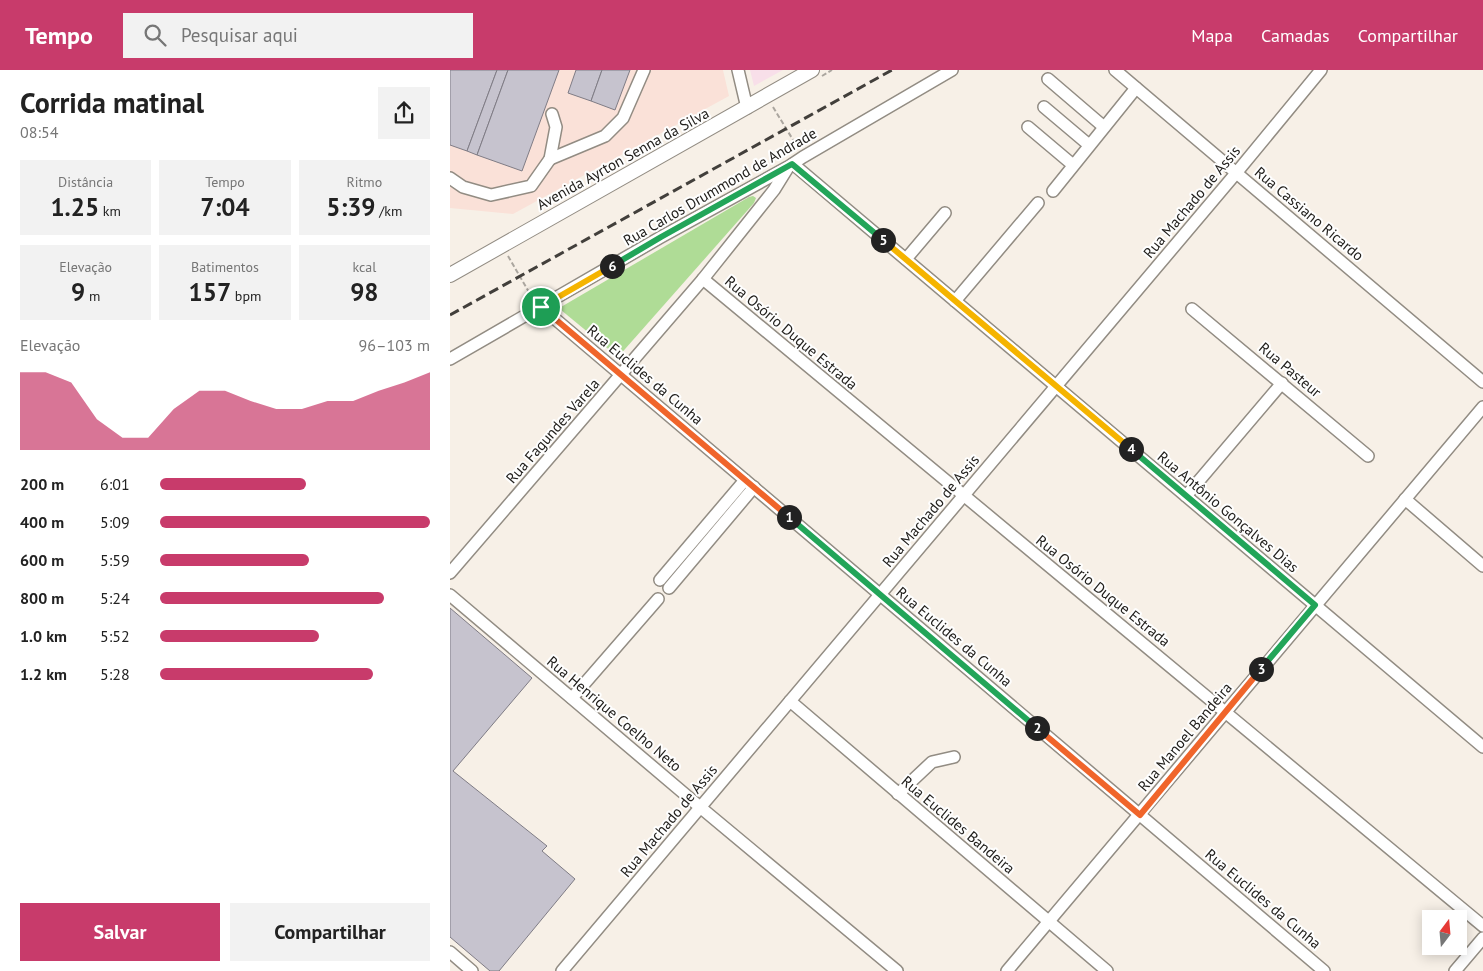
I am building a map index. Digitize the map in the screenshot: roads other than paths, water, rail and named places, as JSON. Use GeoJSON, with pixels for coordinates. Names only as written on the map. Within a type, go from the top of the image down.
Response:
{"type":"FeatureCollection","features":[{"type":"Feature","properties":{"kind":"main road","name":"Avenida Ayrton Senna da Silva"},"geometry":{"type":"LineString","coordinates":[[450,276],[812,70]]}},
{"type":"Feature","properties":{"kind":"street"},"geometry":{"type":"LineString","coordinates":[[550,159],[605,136],[623,118],[644,70]]}},
{"type":"Feature","properties":{"kind":"street"},"geometry":{"type":"LineString","coordinates":[[738,70],[747,108]]}},
{"type":"Feature","properties":{"kind":"street","name":"Rua Carlos Drummond de Andrade"},"geometry":{"type":"LineString","coordinates":[[450,359],[661,237],[790,166],[952,70]]}},
{"type":"Feature","properties":{"kind":"street","name":"Rua Cassiano Ricardo"},"geometry":{"type":"LineString","coordinates":[[1115,70],[1483,382]]}},
{"type":"Feature","properties":{"kind":"street","name":"Rua Machado de Assis"},"geometry":{"type":"LineString","coordinates":[[562,971],[1321,70]]}},
{"type":"Feature","properties":{"kind":"street"},"geometry":{"type":"LineString","coordinates":[[1048,79],[1104,127]]}},
{"type":"Feature","properties":{"kind":"street"},"geometry":{"type":"LineString","coordinates":[[1052,191],[1136,88]]}},
{"type":"Feature","properties":{"kind":"street"},"geometry":{"type":"LineString","coordinates":[[1044,107],[1089,145]]}},
{"type":"Feature","properties":{"kind":"street"},"geometry":{"type":"LineString","coordinates":[[450,178],[463,188],[491,196],[531,186],[550,159],[556,126],[552,114]]}},
{"type":"Feature","properties":{"kind":"street"},"geometry":{"type":"LineString","coordinates":[[1028,127],[1073,165]]}},
{"type":"Feature","properties":{"kind":"street","name":"Rua Antônio Gonçalves Dias"},"geometry":{"type":"LineString","coordinates":[[790,166],[906,259],[1483,747]]}},
{"type":"Feature","properties":{"kind":"street","name":"Rua Fagundes Varela"},"geometry":{"type":"LineString","coordinates":[[450,573],[703,279],[774,190],[790,166]]}},
{"type":"Feature","properties":{"kind":"street"},"geometry":{"type":"LineString","coordinates":[[955,301],[1038,202]]}},
{"type":"Feature","properties":{"kind":"street"},"geometry":{"type":"LineString","coordinates":[[906,259],[945,213]]}},
{"type":"Feature","properties":{"kind":"street","name":"Rua Osório Duque Estrada"},"geometry":{"type":"LineString","coordinates":[[703,279],[1483,926]]}},
{"type":"Feature","properties":{"kind":"street","name":"Rua Euclides da Cunha"},"geometry":{"type":"LineString","coordinates":[[540,308],[1324,971]]}},
{"type":"Feature","properties":{"kind":"street","name":"Rua Pasteur"},"geometry":{"type":"LineString","coordinates":[[1192,309],[1368,456]]}},
{"type":"Feature","properties":{"kind":"street"},"geometry":{"type":"LineString","coordinates":[[1186,496],[1282,383]]}},
{"type":"Feature","properties":{"kind":"street","name":"Rua Manoel Bandeira"},"geometry":{"type":"LineString","coordinates":[[1007,971],[1483,406]]}},
{"type":"Feature","properties":{"kind":"street"},"geometry":{"type":"LineString","coordinates":[[660,580],[749,483]]}},
{"type":"Feature","properties":{"kind":"street"},"geometry":{"type":"LineString","coordinates":[[669,588],[749,483]]}},
{"type":"Feature","properties":{"kind":"street"},"geometry":{"type":"LineString","coordinates":[[1405,499],[1483,566]]}},
{"type":"Feature","properties":{"kind":"street","name":"Rua Henrique Coelho Neto"},"geometry":{"type":"LineString","coordinates":[[450,595],[897,971]]}},
{"type":"Feature","properties":{"kind":"street"},"geometry":{"type":"LineString","coordinates":[[572,698],[658,599]]}},
{"type":"Feature","properties":{"kind":"street","name":"Rua Euclides Bandeira"},"geometry":{"type":"LineString","coordinates":[[790,701],[1107,971]]}},
{"type":"Feature","properties":{"kind":"street"},"geometry":{"type":"LineString","coordinates":[[898,794],[932,762],[954,757]]}},
{"type":"Feature","properties":{"kind":"street"},"geometry":{"type":"LineString","coordinates":[[1455,971],[1483,938]]}},
{"type":"Feature","properties":{"kind":"street"},"geometry":{"type":"LineString","coordinates":[[450,952],[472,971]]}},
{"type":"Feature","properties":{"kind":"railway"},"geometry":{"type":"LineString","coordinates":[[450,315],[892,70]]}}]}
